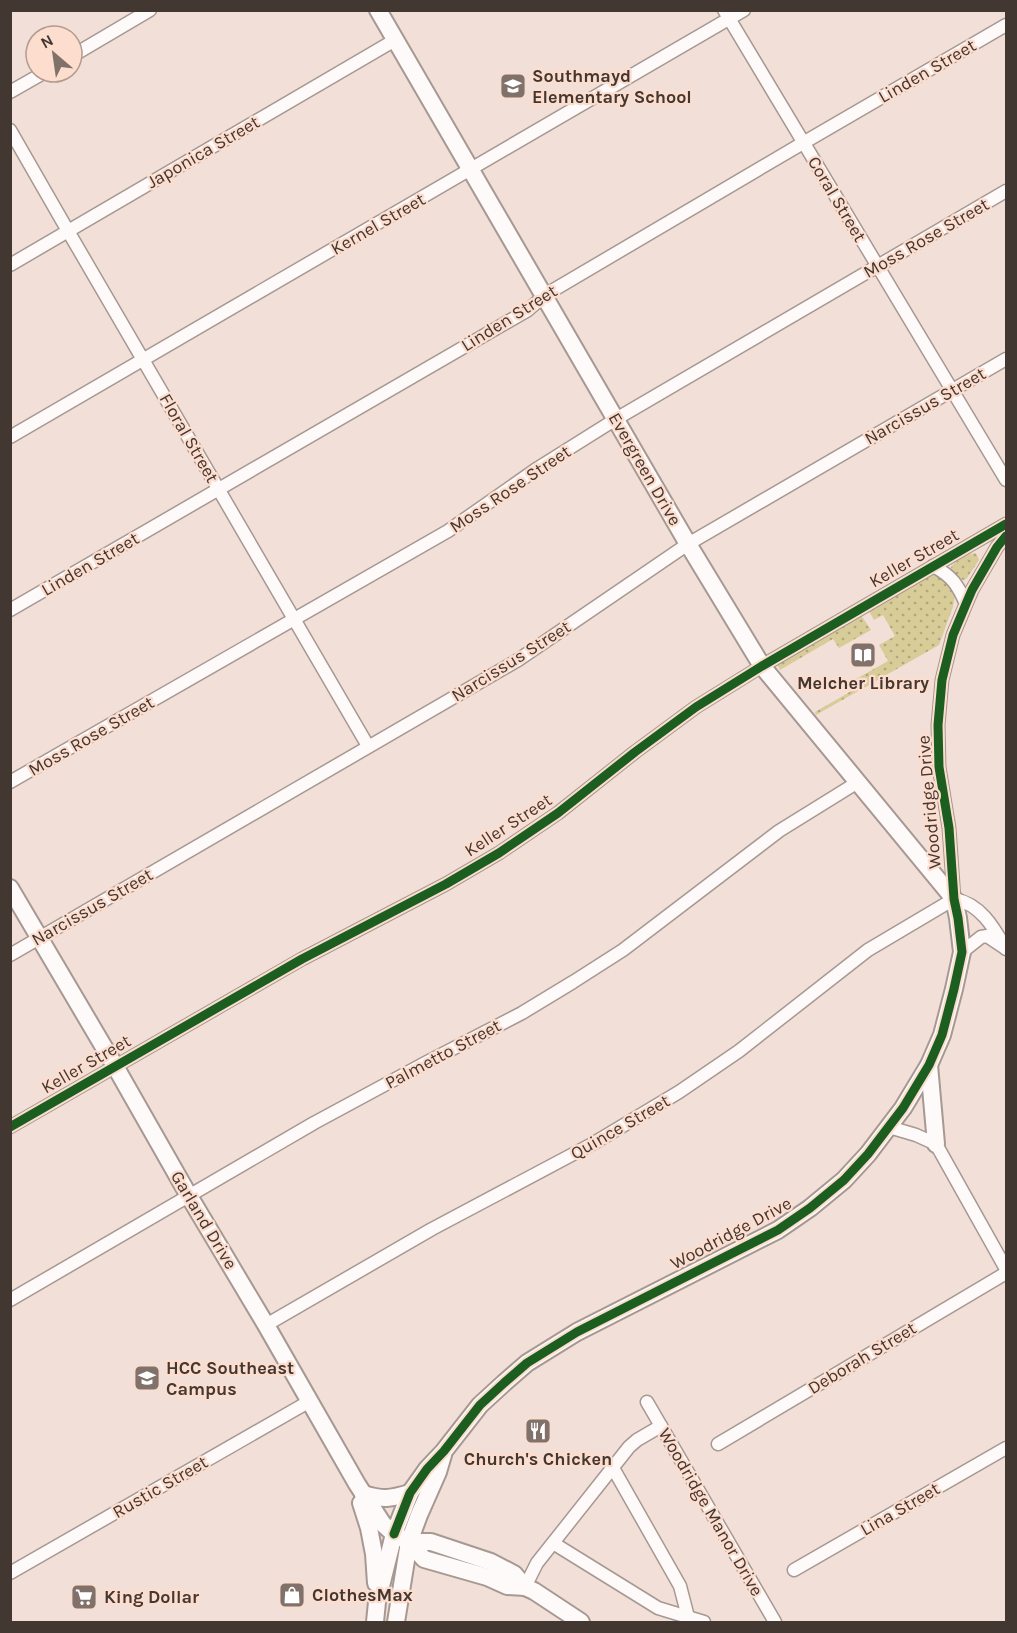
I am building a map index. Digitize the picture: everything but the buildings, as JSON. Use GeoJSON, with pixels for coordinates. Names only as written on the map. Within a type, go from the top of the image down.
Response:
{"type":"FeatureCollection","features":[{"type":"Feature","properties":{"kind":"street"},"geometry":{"type":"LineString","coordinates":[[84,49],[150,10]]}},
{"type":"Feature","properties":{"kind":"street","name":"Evergreen Drive"},"geometry":{"type":"LineString","coordinates":[[378,10],[688,544],[762,666],[954,899]]}},
{"type":"Feature","properties":{"kind":"street","name":"Kernel Street"},"geometry":{"type":"LineString","coordinates":[[10,437],[471,170],[726,15],[744,10]]}},
{"type":"Feature","properties":{"kind":"street","name":"Coral Street"},"geometry":{"type":"LineString","coordinates":[[726,15],[1006,480]]}},
{"type":"Feature","properties":{"kind":"street","name":"Linden Street"},"geometry":{"type":"LineString","coordinates":[[10,610],[528,310],[544,295],[1006,25]]}},
{"type":"Feature","properties":{"kind":"street","name":"Japonica Street"},"geometry":{"type":"LineString","coordinates":[[10,265],[395,40]]}},
{"type":"Feature","properties":{"kind":"street"},"geometry":{"type":"LineString","coordinates":[[10,92],[24,84]]}},
{"type":"Feature","properties":{"kind":"street","name":"Floral Street"},"geometry":{"type":"LineString","coordinates":[[10,130],[368,746]]}},
{"type":"Feature","properties":{"kind":"street","name":"Moss Rose Street"},"geometry":{"type":"LineString","coordinates":[[10,782],[448,531],[538,468],[616,419],[1006,191]]}},
{"type":"Feature","properties":{"kind":"street","name":"Narcissus Street"},"geometry":{"type":"LineString","coordinates":[[10,955],[518,660],[688,544],[1006,359]]}},
{"type":"Feature","properties":{"kind":"street","name":"Keller Street"},"geometry":{"type":"LineString","coordinates":[[10,1127],[302,959],[446,884],[499,853],[558,813],[696,707],[1006,524]]}},
{"type":"Feature","properties":{"kind":"street","name":"Woodridge Drive"},"geometry":{"type":"LineString","coordinates":[[375,1623],[377,1602],[394,1534],[410,1493],[480,1405],[527,1364],[577,1332],[778,1230],[810,1208],[844,1180],[868,1154],[889,1127],[929,1065],[942,1035],[962,952],[954,899],[949,828],[939,767],[938,725],[942,680],[953,635],[972,590],[1006,536]]}},
{"type":"Feature","properties":{"kind":"street"},"geometry":{"type":"LineString","coordinates":[[933,566],[954,581],[966,604]]}},
{"type":"Feature","properties":{"kind":"street","name":"Palmetto Street"},"geometry":{"type":"LineString","coordinates":[[10,1300],[314,1123],[522,1013],[573,982],[623,950],[778,831],[858,782]]}},
{"type":"Feature","properties":{"kind":"street","name":"Garland Drive"},"geometry":{"type":"LineString","coordinates":[[10,888],[360,1489],[383,1524],[394,1534],[409,1542],[424,1559],[487,1577],[507,1586],[525,1587],[581,1623]]}},
{"type":"Feature","properties":{"kind":"street"},"geometry":{"type":"LineString","coordinates":[[954,899],[966,901],[992,924],[1006,949]]}},
{"type":"Feature","properties":{"kind":"street","name":"Quince Street"},"geometry":{"type":"LineString","coordinates":[[266,1325],[432,1229],[594,1143],[679,1092],[739,1051],[868,950],[954,899]]}},
{"type":"Feature","properties":{"kind":"street"},"geometry":{"type":"LineString","coordinates":[[962,952],[981,937],[987,936],[1006,949]]}},
{"type":"Feature","properties":{"kind":"street"},"geometry":{"type":"LineString","coordinates":[[929,1065],[936,1144],[1006,1271]]}},
{"type":"Feature","properties":{"kind":"street"},"geometry":{"type":"LineString","coordinates":[[889,1127],[936,1144]]}},
{"type":"Feature","properties":{"kind":"street","name":"Deborah Street"},"geometry":{"type":"LineString","coordinates":[[718,1444],[1006,1271]]}},
{"type":"Feature","properties":{"kind":"street","name":"Rustic Street"},"geometry":{"type":"LineString","coordinates":[[10,1573],[310,1401]]}},
{"type":"Feature","properties":{"kind":"street","name":"Woodridge Manor Drive"},"geometry":{"type":"LineString","coordinates":[[647,1402],[775,1623]]}},
{"type":"Feature","properties":{"kind":"street"},"geometry":{"type":"LineString","coordinates":[[525,1587],[537,1563],[629,1447],[661,1426]]}},
{"type":"Feature","properties":{"kind":"street","name":"Lina Street"},"geometry":{"type":"LineString","coordinates":[[794,1570],[1006,1448]]}},
{"type":"Feature","properties":{"kind":"street","name":"Woodridge Drive"},"geometry":{"type":"LineString","coordinates":[[396,1623],[409,1542],[438,1472],[444,1451]]}},
{"type":"Feature","properties":{"kind":"street"},"geometry":{"type":"LineString","coordinates":[[613,1468],[680,1586],[688,1617]]}},
{"type":"Feature","properties":{"kind":"street"},"geometry":{"type":"LineString","coordinates":[[360,1489],[382,1499],[410,1493]]}},
{"type":"Feature","properties":{"kind":"street"},"geometry":{"type":"LineString","coordinates":[[360,1489],[374,1554],[377,1602]]}},
{"type":"Feature","properties":{"kind":"street"},"geometry":{"type":"LineString","coordinates":[[553,1543],[658,1608],[704,1623]]}},
{"type":"Feature","properties":{"kind":"shaded area"},"geometry":{"type":"Polygon","coordinates":[[[975,553],[979,560],[967,578],[964,580],[958,577],[951,567],[955,562],[975,553]]]}},
{"type":"Feature","properties":{"kind":"shaded area"},"geometry":{"type":"Polygon","coordinates":[[[934,575],[944,579],[951,586],[955,596],[939,645],[816,715],[815,712],[860,686],[856,679],[888,661],[879,645],[895,636],[883,615],[874,620],[869,611],[926,577],[934,575]]]}},
{"type":"Feature","properties":{"kind":"shaded area"},"geometry":{"type":"Polygon","coordinates":[[[861,615],[871,630],[839,648],[833,639],[780,670],[777,664],[779,662],[861,615]]]}},
{"type":"Feature","properties":{"kind":"cycle path"},"geometry":{"type":"LineString","coordinates":[[10,1127],[302,959],[446,884],[499,853],[558,813],[696,707],[1006,524]]}},
{"type":"Feature","properties":{"kind":"cycle path"},"geometry":{"type":"LineString","coordinates":[[394,1534],[410,1493],[427,1469],[480,1405],[527,1363],[577,1332],[778,1230],[844,1180],[868,1154],[903,1108],[929,1065],[942,1035],[962,952],[954,899],[949,828],[939,767],[938,725],[942,680],[953,635],[972,590],[1006,536]]}},
{"type":"Feature","properties":{"kind":"place","name":"Southmayd Elementary School"},"geometry":{"type":"Point","coordinates":[513,86]}},
{"type":"Feature","properties":{"kind":"place","name":"Melcher Library"},"geometry":{"type":"Point","coordinates":[863,655]}},
{"type":"Feature","properties":{"kind":"place","name":"HCC Southeast Campus"},"geometry":{"type":"Point","coordinates":[147,1378]}},
{"type":"Feature","properties":{"kind":"place","name":"Church's Chicken"},"geometry":{"type":"Point","coordinates":[538,1431]}},
{"type":"Feature","properties":{"kind":"place","name":"ClothesMax"},"geometry":{"type":"Point","coordinates":[292,1595]}},
{"type":"Feature","properties":{"kind":"place","name":"King Dollar"},"geometry":{"type":"Point","coordinates":[84,1597]}}]}
